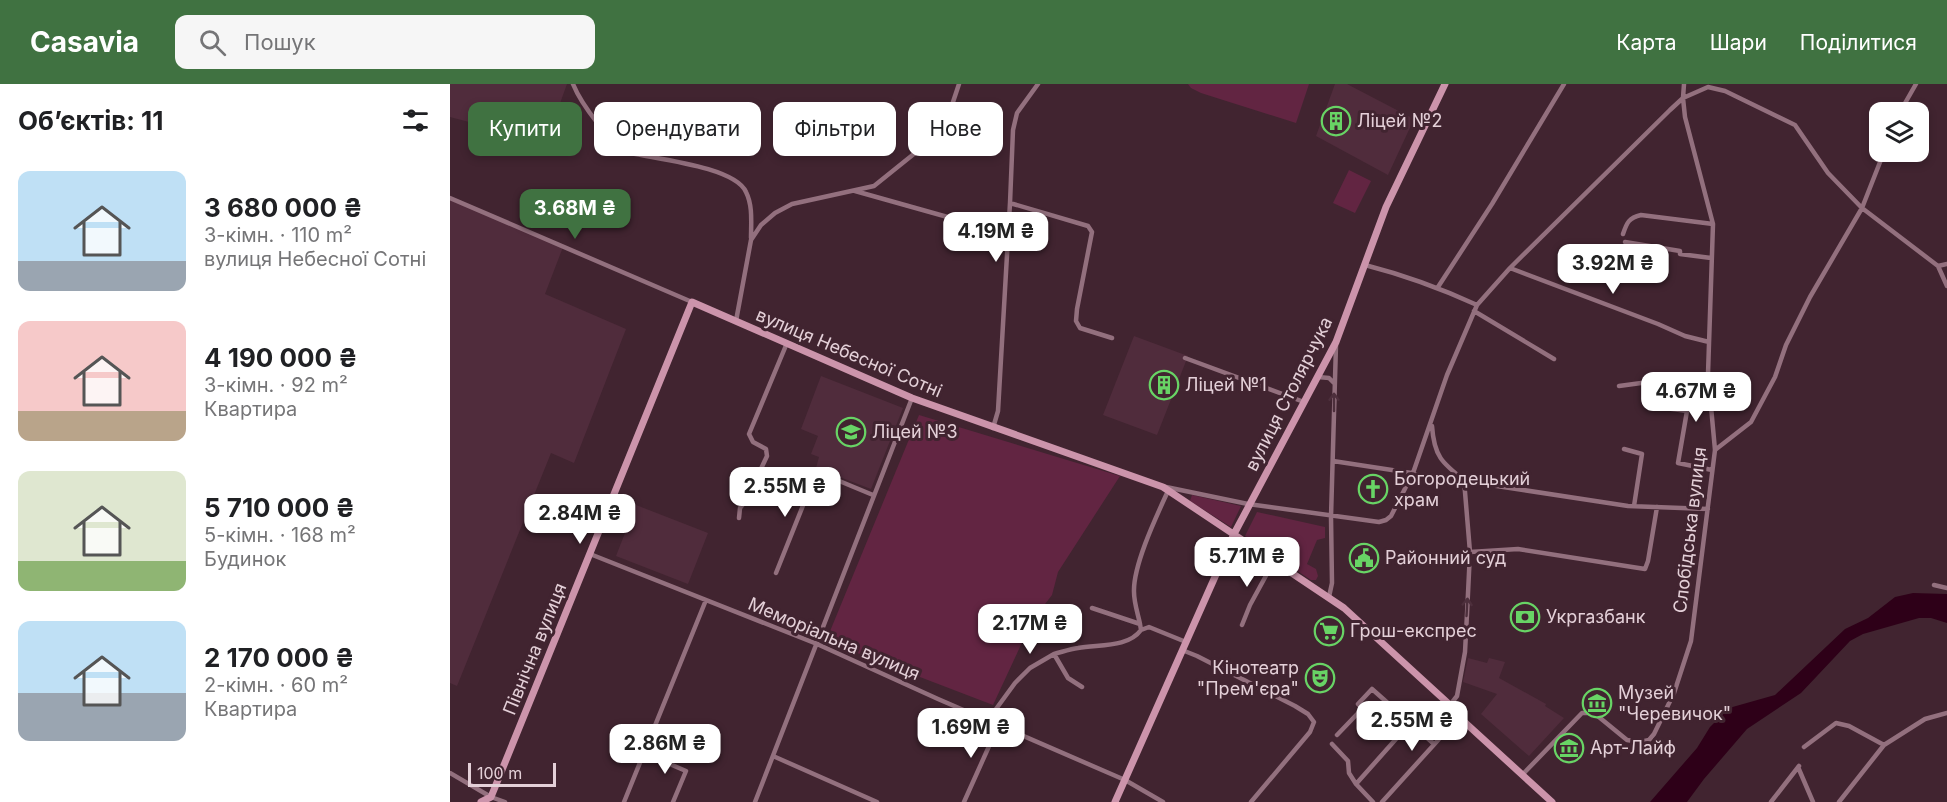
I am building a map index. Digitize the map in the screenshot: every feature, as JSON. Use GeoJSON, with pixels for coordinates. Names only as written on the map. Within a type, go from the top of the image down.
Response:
{"type":"FeatureCollection","features":[{"type":"Feature","properties":{"kind":"street"},"geometry":{"type":"LineString","coordinates":[[573,84],[612,141],[621,149],[715,171],[743,186],[751,211],[751,240],[736,321]]}},
{"type":"Feature","properties":{"kind":"street"},"geometry":{"type":"LineString","coordinates":[[751,240],[768,219],[783,208],[874,186],[925,145],[950,111],[959,84]]}},
{"type":"Feature","properties":{"kind":"street"},"geometry":{"type":"LineString","coordinates":[[993,428],[998,411],[1013,130],[1017,113],[1038,84]]}},
{"type":"Feature","properties":{"kind":"street","name":"вулиця Столярчука"},"geometry":{"type":"LineString","coordinates":[[1115,802],[1248,504],[1336,342],[1386,207],[1445,84]]}},
{"type":"Feature","properties":{"kind":"street"},"geometry":{"type":"LineString","coordinates":[[1438,287],[1492,204],[1564,84]]}},
{"type":"Feature","properties":{"kind":"street","name":"Слобідська вулиця"},"geometry":{"type":"LineString","coordinates":[[1523,774],[1582,713],[1594,713],[1627,740],[1640,742],[1649,740],[1674,693],[1690,641],[1715,450],[1708,374],[1713,224],[1685,117],[1684,84]]}},
{"type":"Feature","properties":{"kind":"street"},"geometry":{"type":"LineString","coordinates":[[1906,102],[1916,84]]}},
{"type":"Feature","properties":{"kind":"street"},"geometry":{"type":"LineString","coordinates":[[988,720],[1022,675],[1054,654],[1077,648],[1110,645],[1135,637],[1140,627],[1134,591],[1137,574],[1166,489],[1332,517],[1379,522],[1392,516],[1413,473],[1432,424],[1447,375],[1475,308],[1510,268],[1683,98],[1706,86],[1725,91],[1795,125],[1828,173],[1862,208],[1938,266],[1947,286]]}},
{"type":"Feature","properties":{"kind":"street"},"geometry":{"type":"LineString","coordinates":[[1715,450],[1751,422],[1775,377],[1786,345],[1810,297],[1862,208],[1880,162]]}},
{"type":"Feature","properties":{"kind":"street"},"geometry":{"type":"LineString","coordinates":[[854,190],[1008,234]]}},
{"type":"Feature","properties":{"kind":"street","name":"вулиця Небесної Сотні"},"geometry":{"type":"LineString","coordinates":[[450,198],[912,398],[1166,489],[1344,608],[1552,802]]}},
{"type":"Feature","properties":{"kind":"street"},"geometry":{"type":"LineString","coordinates":[[1010,203],[1089,226],[1092,232],[1076,321],[1080,328],[1112,338]]}},
{"type":"Feature","properties":{"kind":"street"},"geometry":{"type":"LineString","coordinates":[[1623,234],[1627,222],[1632,217],[1641,215],[1713,224]]}},
{"type":"Feature","properties":{"kind":"street"},"geometry":{"type":"LineString","coordinates":[[1625,242],[1711,258]]}},
{"type":"Feature","properties":{"kind":"street"},"geometry":{"type":"LineString","coordinates":[[1938,266],[1947,264]]}},
{"type":"Feature","properties":{"kind":"street"},"geometry":{"type":"LineString","coordinates":[[1365,265],[1438,287],[1554,359]]}},
{"type":"Feature","properties":{"kind":"street"},"geometry":{"type":"LineString","coordinates":[[1510,268],[1685,336],[1709,342]]}},
{"type":"Feature","properties":{"kind":"street","name":"Північна вулиця"},"geometry":{"type":"LineString","coordinates":[[490,797],[692,302]]}},
{"type":"Feature","properties":{"kind":"street"},"geometry":{"type":"LineString","coordinates":[[1329,597],[1332,583],[1336,342]]}},
{"type":"Feature","properties":{"kind":"street"},"geometry":{"type":"LineString","coordinates":[[739,518],[740,507],[747,499],[766,456],[766,449],[753,442],[749,434],[787,343]]}},
{"type":"Feature","properties":{"kind":"street"},"geometry":{"type":"LineString","coordinates":[[1185,358],[1304,402]]}},
{"type":"Feature","properties":{"kind":"street"},"geometry":{"type":"LineString","coordinates":[[1619,386],[1708,374]]}},
{"type":"Feature","properties":{"kind":"street"},"geometry":{"type":"LineString","coordinates":[[1317,378],[1324,376],[1334,383]]}},
{"type":"Feature","properties":{"kind":"street"},"geometry":{"type":"LineString","coordinates":[[755,802],[912,398]]}},
{"type":"Feature","properties":{"kind":"street"},"geometry":{"type":"LineString","coordinates":[[1658,407],[1687,411],[1678,464],[1712,470]]}},
{"type":"Feature","properties":{"kind":"street"},"geometry":{"type":"LineString","coordinates":[[1432,424],[1433,446],[1443,464],[1464,480],[1470,552],[1465,652],[1456,696],[1450,705]]}},
{"type":"Feature","properties":{"kind":"street"},"geometry":{"type":"LineString","coordinates":[[1624,449],[1642,454],[1634,506]]}},
{"type":"Feature","properties":{"kind":"street"},"geometry":{"type":"LineString","coordinates":[[1333,461],[1634,506],[1708,509]]}},
{"type":"Feature","properties":{"kind":"street"},"geometry":{"type":"LineString","coordinates":[[776,573],[816,473],[873,495]]}},
{"type":"Feature","properties":{"kind":"street"},"geometry":{"type":"LineString","coordinates":[[1470,552],[1518,549],[1645,569],[1657,507]]}},
{"type":"Feature","properties":{"kind":"street","name":"Меморіальна вулиця"},"geometry":{"type":"LineString","coordinates":[[590,554],[817,644],[1125,780],[1163,802]]}},
{"type":"Feature","properties":{"kind":"street"},"geometry":{"type":"LineString","coordinates":[[1242,625],[1274,561]]}},
{"type":"Feature","properties":{"kind":"street"},"geometry":{"type":"LineString","coordinates":[[1934,585],[1947,588]]}},
{"type":"Feature","properties":{"kind":"street"},"geometry":{"type":"LineString","coordinates":[[624,802],[706,600]]}},
{"type":"Feature","properties":{"kind":"street"},"geometry":{"type":"LineString","coordinates":[[1092,608],[1186,642]]}},
{"type":"Feature","properties":{"kind":"street"},"geometry":{"type":"LineString","coordinates":[[1182,650],[1295,706],[1308,714],[1314,722],[1310,732],[1251,802]]}},
{"type":"Feature","properties":{"kind":"street"},"geometry":{"type":"LineString","coordinates":[[1054,654],[1068,678],[1082,687]]}},
{"type":"Feature","properties":{"kind":"street"},"geometry":{"type":"LineString","coordinates":[[1356,784],[1396,739],[1358,704],[1372,689],[1434,744]]}},
{"type":"Feature","properties":{"kind":"street"},"geometry":{"type":"LineString","coordinates":[[1337,735],[1362,709]]}},
{"type":"Feature","properties":{"kind":"street"},"geometry":{"type":"LineString","coordinates":[[1839,802],[1884,745],[1925,719],[1947,713]]}},
{"type":"Feature","properties":{"kind":"street"},"geometry":{"type":"LineString","coordinates":[[1382,802],[1460,717]]}},
{"type":"Feature","properties":{"kind":"street"},"geometry":{"type":"LineString","coordinates":[[1804,747],[1836,723],[1849,726],[1884,745]]}},
{"type":"Feature","properties":{"kind":"street"},"geometry":{"type":"LineString","coordinates":[[964,802],[999,724]]}},
{"type":"Feature","properties":{"kind":"street"},"geometry":{"type":"LineString","coordinates":[[1332,744],[1348,761],[1349,773],[1356,784],[1373,802]]}},
{"type":"Feature","properties":{"kind":"street"},"geometry":{"type":"LineString","coordinates":[[644,753],[686,771],[673,802]]}},
{"type":"Feature","properties":{"kind":"street"},"geometry":{"type":"LineString","coordinates":[[773,756],[877,802]]}},
{"type":"Feature","properties":{"kind":"street"},"geometry":{"type":"LineString","coordinates":[[1771,802],[1799,766],[1813,802]]}},
{"type":"Feature","properties":{"kind":"street"},"geometry":{"type":"LineString","coordinates":[[450,773],[490,797],[505,802]]}},
{"type":"Feature","properties":{"kind":"street"},"geometry":{"type":"LineString","coordinates":[[482,802],[490,797]]}},
{"type":"Feature","properties":{"kind":"shaded area"},"geometry":{"type":"Polygon","coordinates":[[[450,84],[567,84],[560,102],[468,102],[468,122],[450,117],[450,84]]]}},
{"type":"Feature","properties":{"kind":"shaded area"},"geometry":{"type":"Polygon","coordinates":[[[1188,84],[1309,84],[1296,123],[1201,93],[1188,84]]]}},
{"type":"Feature","properties":{"kind":"shaded area"},"geometry":{"type":"Polygon","coordinates":[[[1335,84],[1347,84],[1414,119],[1388,175],[1316,136],[1335,84]]]}},
{"type":"Feature","properties":{"kind":"shaded area"},"geometry":{"type":"Polygon","coordinates":[[[1349,170],[1371,181],[1355,213],[1333,203],[1349,170]]]}},
{"type":"Feature","properties":{"kind":"shaded area"},"geometry":{"type":"Polygon","coordinates":[[[450,198],[563,247],[545,294],[626,329],[574,463],[551,453],[457,686],[450,683],[450,198]]]}},
{"type":"Feature","properties":{"kind":"shaded area"},"geometry":{"type":"Polygon","coordinates":[[[1134,336],[1188,356],[1157,435],[1103,415],[1134,336]]]}},
{"type":"Feature","properties":{"kind":"shaded area","name":"Ліцей №3"},"geometry":{"type":"Polygon","coordinates":[[[821,376],[903,408],[871,489],[816,468],[819,457],[811,454],[818,436],[801,429],[821,376]]]}},
{"type":"Feature","properties":{"kind":"shaded area"},"geometry":{"type":"Polygon","coordinates":[[[919,415],[1120,476],[1058,572],[1052,595],[1032,621],[993,705],[826,641],[919,415]]]}},
{"type":"Feature","properties":{"kind":"shaded area"},"geometry":{"type":"Polygon","coordinates":[[[1192,495],[1241,506],[1231,527],[1190,501],[1192,495]]]}},
{"type":"Feature","properties":{"kind":"shaded area"},"geometry":{"type":"Polygon","coordinates":[[[636,505],[708,533],[688,584],[616,556],[636,505]]]}},
{"type":"Feature","properties":{"kind":"shaded area"},"geometry":{"type":"Polygon","coordinates":[[[1257,512],[1325,527],[1325,538],[1317,540],[1307,564],[1316,569],[1318,576],[1316,580],[1311,580],[1245,536],[1257,512]]]}},
{"type":"Feature","properties":{"kind":"shaded area"},"geometry":{"type":"Polygon","coordinates":[[[1913,593],[1947,594],[1947,623],[1931,618],[1919,618],[1863,634],[1850,641],[1801,693],[1747,729],[1687,802],[1650,802],[1697,748],[1710,727],[1729,708],[1775,695],[1845,629],[1868,618],[1895,597],[1913,593]]]}},
{"type":"Feature","properties":{"kind":"shaded area"},"geometry":{"type":"Polygon","coordinates":[[[1468,658],[1487,663],[1489,658],[1505,662],[1499,678],[1546,704],[1545,706],[1564,718],[1529,756],[1481,714],[1497,694],[1463,682],[1468,658]]]}},
{"type":"Feature","properties":{"kind":"place","name":"Ліцей №2"},"geometry":{"type":"Point","coordinates":[1336,121]}},
{"type":"Feature","properties":{"kind":"place","name":"Ліцей №1"},"geometry":{"type":"Point","coordinates":[1164,385]}},
{"type":"Feature","properties":{"kind":"place","name":"Ліцей №3"},"geometry":{"type":"Point","coordinates":[851,432]}},
{"type":"Feature","properties":{"kind":"place","name":"Богородецький храм"},"geometry":{"type":"Point","coordinates":[1373,489]}},
{"type":"Feature","properties":{"kind":"place","name":"Районний суд"},"geometry":{"type":"Point","coordinates":[1364,558]}},
{"type":"Feature","properties":{"kind":"place","name":"Укргазбанк"},"geometry":{"type":"Point","coordinates":[1525,617]}},
{"type":"Feature","properties":{"kind":"place","name":"Грош-експрес"},"geometry":{"type":"Point","coordinates":[1329,631]}},
{"type":"Feature","properties":{"kind":"place","name":"Кінотеатр \"Прем'єра\""},"geometry":{"type":"Point","coordinates":[1320,678]}},
{"type":"Feature","properties":{"kind":"place","name":"Музей \"Черевичок\""},"geometry":{"type":"Point","coordinates":[1597,703]}},
{"type":"Feature","properties":{"kind":"place","name":"Арт-Лайф"},"geometry":{"type":"Point","coordinates":[1569,748]}}]}
